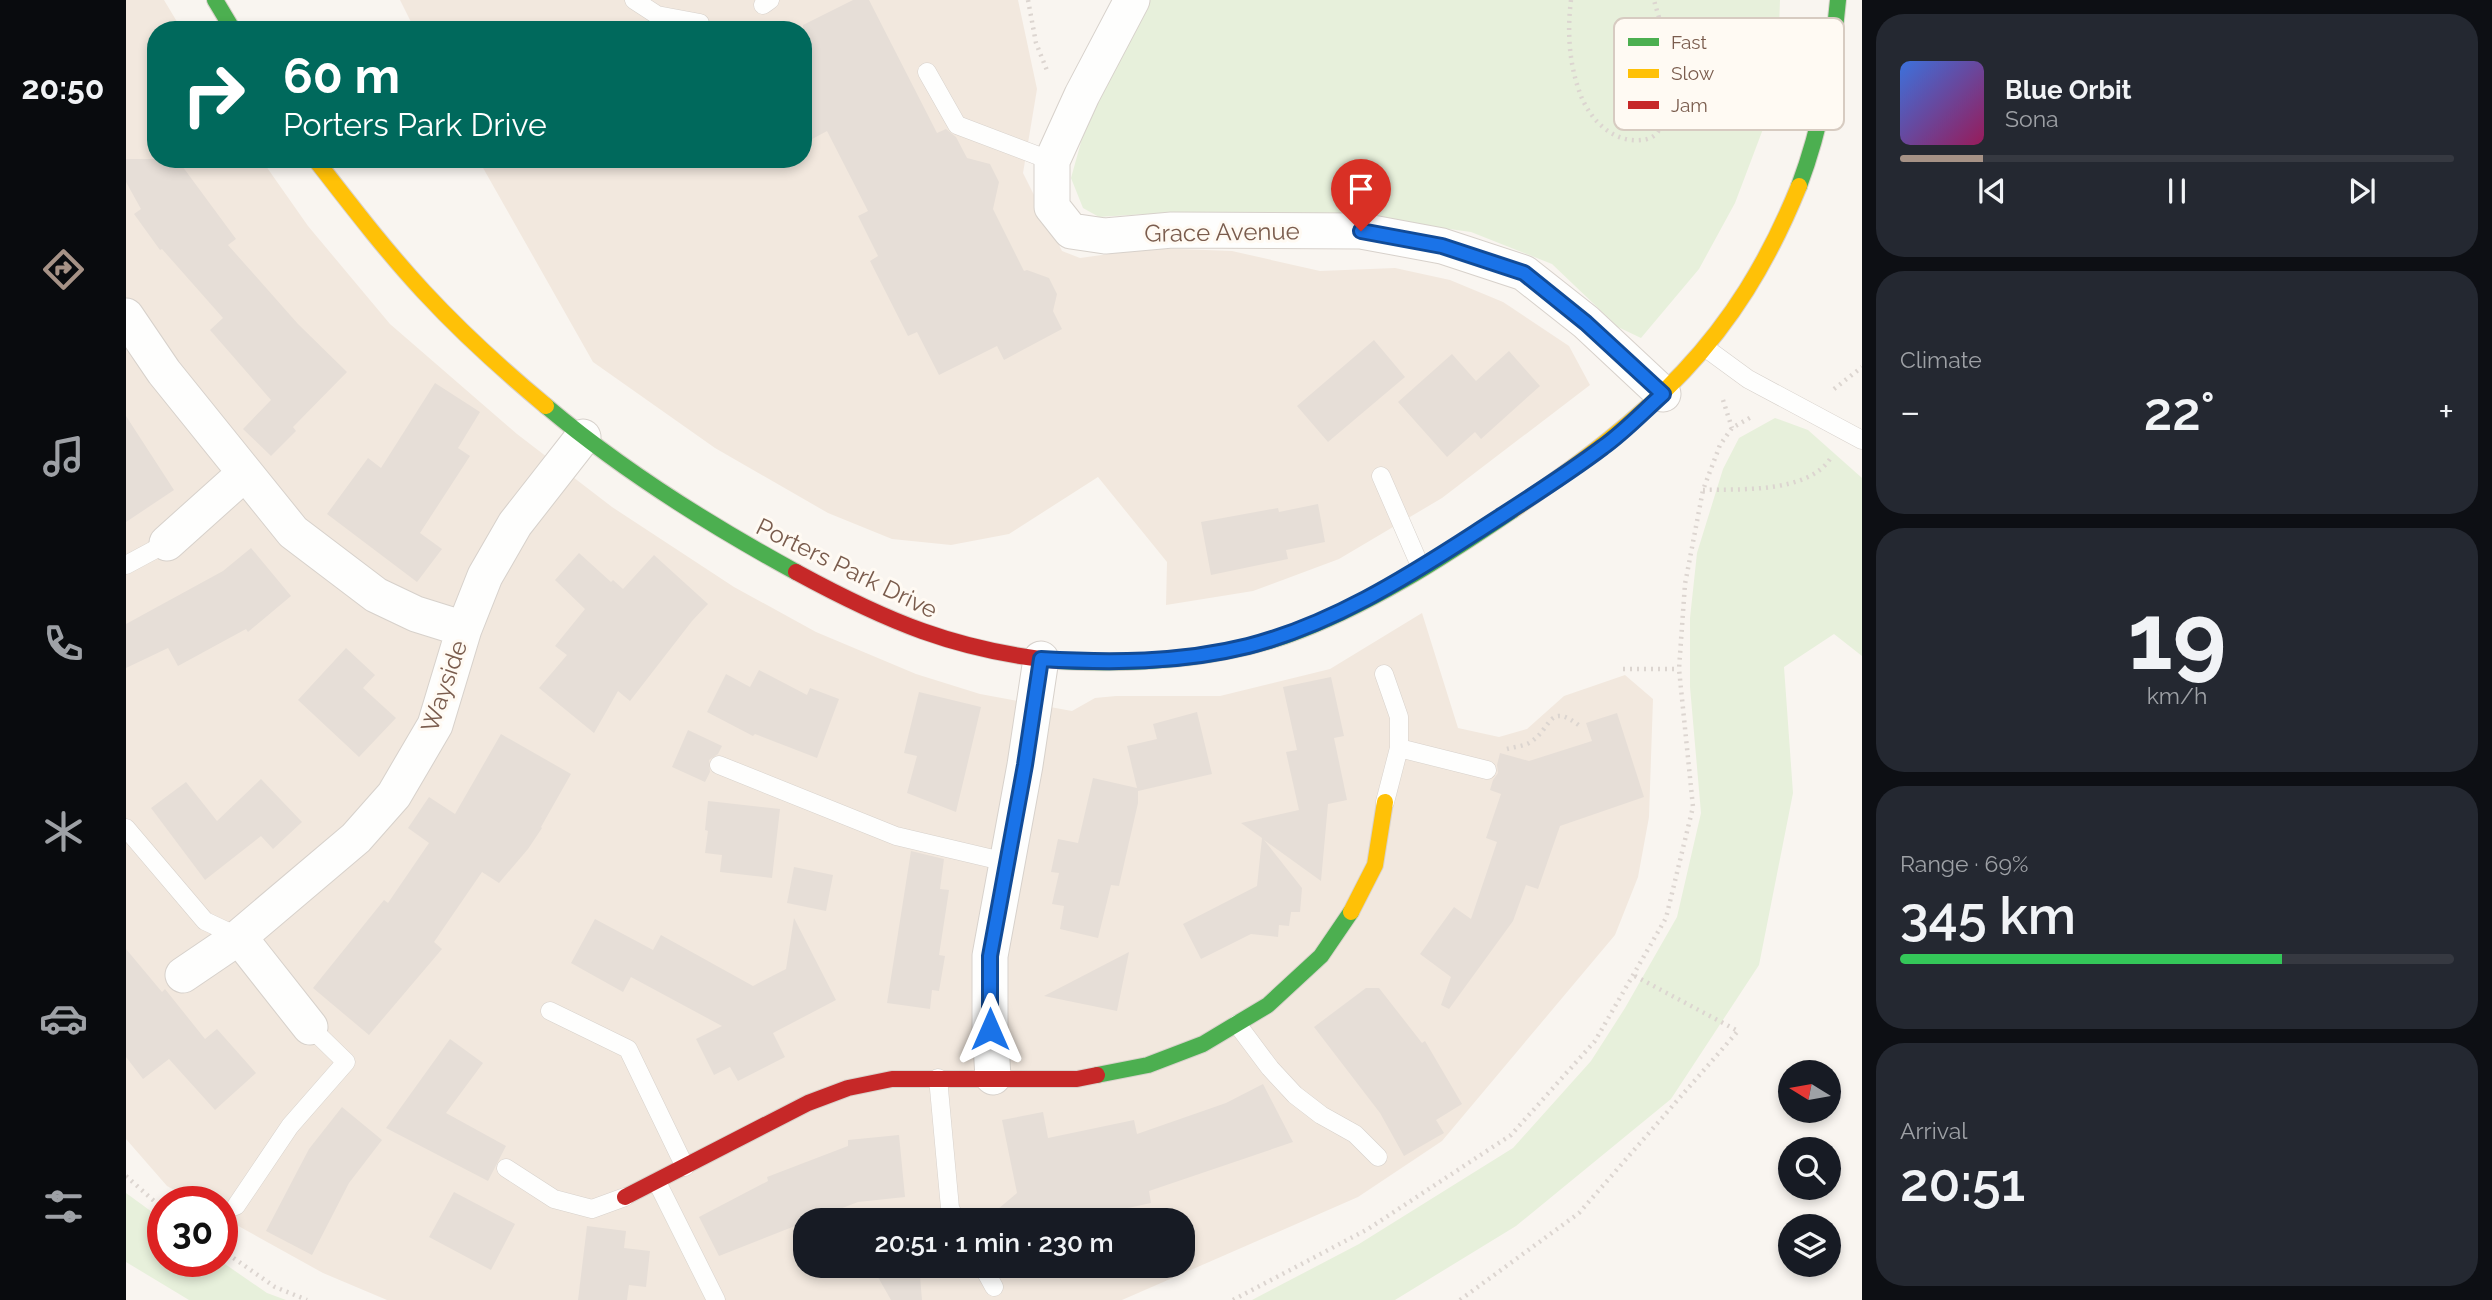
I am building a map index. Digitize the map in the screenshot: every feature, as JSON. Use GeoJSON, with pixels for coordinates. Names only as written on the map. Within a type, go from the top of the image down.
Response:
{"type":"FeatureCollection","features":[{"type":"Feature","properties":{"kind":"street"},"geometry":{"type":"LineString","coordinates":[[215,0],[228,21]]}},
{"type":"Feature","properties":{"kind":"street","name":"Grace Avenue"},"geometry":{"type":"LineString","coordinates":[[1132,0],[1068,124],[1052,161],[1052,207],[1071,232],[1105,236],[1172,230],[1361,231],[1442,246],[1524,273],[1586,323],[1663,394]]}},
{"type":"Feature","properties":{"kind":"street","name":"Porters Park Drive"},"geometry":{"type":"LineString","coordinates":[[1836,18],[1838,0]]}},
{"type":"Feature","properties":{"kind":"street","name":"Porters Park Drive"},"geometry":{"type":"LineString","coordinates":[[322,168],[377,239],[439,308],[519,384],[583,436],[726,534],[831,591],[896,621],[952,642],[1041,659],[1115,662],[1181,658],[1246,647],[1294,632],[1340,613],[1421,568],[1605,446],[1663,394],[1707,349],[1743,298],[1774,244],[1799,187],[1817,130]]}},
{"type":"Feature","properties":{"kind":"street"},"geometry":{"type":"LineString","coordinates":[[126,316],[164,372],[293,532],[376,595],[416,614],[464,629]]}},
{"type":"Feature","properties":{"kind":"street","name":"Wayside"},"geometry":{"type":"LineString","coordinates":[[183,975],[239,937],[356,838],[394,795],[435,725],[464,629],[485,576],[515,524],[583,436]]}},
{"type":"Feature","properties":{"kind":"street"},"geometry":{"type":"LineString","coordinates":[[167,543],[245,473]]}},
{"type":"Feature","properties":{"kind":"street"},"geometry":{"type":"LineString","coordinates":[[993,1077],[990,956],[1025,765],[1041,659]]}},
{"type":"Feature","properties":{"kind":"street"},"geometry":{"type":"LineString","coordinates":[[625,1198],[808,1103],[848,1088],[892,1079],[1077,1079],[1148,1065],[1203,1044],[1268,1006],[1321,956],[1357,903],[1375,865],[1385,802]]}},
{"type":"Feature","properties":{"kind":"street"},"geometry":{"type":"LineString","coordinates":[[239,937],[310,1027]]}},
{"type":"Feature","properties":{"kind":"lane"},"geometry":{"type":"LineString","coordinates":[[634,0],[657,15],[689,21]]}},
{"type":"Feature","properties":{"kind":"lane"},"geometry":{"type":"LineString","coordinates":[[927,72],[957,125],[1052,161]]}},
{"type":"Feature","properties":{"kind":"lane"},"geometry":{"type":"LineString","coordinates":[[1707,349],[1748,379],[1855,436]]}},
{"type":"Feature","properties":{"kind":"lane"},"geometry":{"type":"LineString","coordinates":[[1381,476],[1421,568]]}},
{"type":"Feature","properties":{"kind":"lane"},"geometry":{"type":"LineString","coordinates":[[126,565],[167,543]]}},
{"type":"Feature","properties":{"kind":"lane"},"geometry":{"type":"LineString","coordinates":[[1384,674],[1399,717],[1399,748],[1385,802]]}},
{"type":"Feature","properties":{"kind":"lane"},"geometry":{"type":"LineString","coordinates":[[1399,748],[1487,770]]}},
{"type":"Feature","properties":{"kind":"lane"},"geometry":{"type":"LineString","coordinates":[[719,765],[896,836],[1006,862]]}},
{"type":"Feature","properties":{"kind":"lane"},"geometry":{"type":"LineString","coordinates":[[126,828],[205,921],[239,937]]}},
{"type":"Feature","properties":{"kind":"lane"},"geometry":{"type":"LineString","coordinates":[[550,1012],[628,1049],[685,1167]]}},
{"type":"Feature","properties":{"kind":"lane"},"geometry":{"type":"LineString","coordinates":[[1237,1024],[1270,1068],[1295,1095],[1321,1115],[1355,1134],[1378,1157]]}},
{"type":"Feature","properties":{"kind":"lane"},"geometry":{"type":"LineString","coordinates":[[238,1203],[290,1126],[345,1062],[310,1027]]}},
{"type":"Feature","properties":{"kind":"lane"},"geometry":{"type":"LineString","coordinates":[[938,1078],[950,1208]]}},
{"type":"Feature","properties":{"kind":"lane"},"geometry":{"type":"LineString","coordinates":[[506,1168],[554,1199],[592,1209],[625,1198]]}},
{"type":"Feature","properties":{"kind":"lane"},"geometry":{"type":"LineString","coordinates":[[657,1182],[716,1300]]}},
{"type":"Feature","properties":{"kind":"lane"},"geometry":{"type":"LineString","coordinates":[[990,1278],[995,1287]]}},
{"type":"Feature","properties":{"kind":"path"},"geometry":{"type":"LineString","coordinates":[[1028,0],[1035,43],[1068,124]]}},
{"type":"Feature","properties":{"kind":"path"},"geometry":{"type":"LineString","coordinates":[[1571,0],[1568,23],[1570,54],[1581,97],[1600,125],[1618,138],[1631,141],[1647,139],[1658,130]]}},
{"type":"Feature","properties":{"kind":"path"},"geometry":{"type":"LineString","coordinates":[[1654,0],[1659,18]]}},
{"type":"Feature","properties":{"kind":"path"},"geometry":{"type":"LineString","coordinates":[[1233,1300],[1368,1229],[1511,1135],[1595,1041],[1667,918],[1693,807],[1679,669],[1685,584],[1703,490],[1720,445],[1732,428],[1769,410],[1808,410]]}},
{"type":"Feature","properties":{"kind":"path"},"geometry":{"type":"LineString","coordinates":[[1703,490],[1764,489],[1793,483],[1825,466],[1855,436]]}},
{"type":"Feature","properties":{"kind":"path"},"geometry":{"type":"LineString","coordinates":[[1623,669],[1679,669]]}},
{"type":"Feature","properties":{"kind":"path"},"geometry":{"type":"LineString","coordinates":[[1487,770],[1494,753],[1529,743],[1552,718],[1561,715],[1581,727]]}},
{"type":"Feature","properties":{"kind":"path"},"geometry":{"type":"LineString","coordinates":[[1460,1300],[1579,1213],[1738,1031],[1633,975]]}},
{"type":"Feature","properties":{"kind":"path"},"geometry":{"type":"LineString","coordinates":[[126,1176],[147,1197]]}},
{"type":"Feature","properties":{"kind":"path"},"geometry":{"type":"LineString","coordinates":[[238,1262],[275,1287],[307,1300]]}},
{"type":"Feature","properties":{"kind":"shaded area"},"geometry":{"type":"Polygon","coordinates":[[[126,0],[164,0],[177,21],[147,21],[147,168],[267,168],[308,226],[390,324],[517,434],[612,507],[734,587],[816,632],[916,674],[980,694],[1072,711],[1095,698],[1220,696],[1330,669],[1422,613],[1458,728],[1499,737],[1527,729],[1564,696],[1625,675],[1653,699],[1649,817],[1638,877],[1615,935],[1442,1141],[1358,1197],[1195,1268],[1195,1208],[793,1208],[793,1278],[1172,1278],[1122,1300],[387,1300],[323,1273],[238,1226],[238,1186],[167,1186],[126,1139],[126,0]]]}},
{"type":"Feature","properties":{"kind":"shaded area"},"geometry":{"type":"Polygon","coordinates":[[[400,0],[1018,0],[1037,89],[1023,173],[1062,251],[1080,258],[1153,248],[1232,251],[1320,271],[1395,268],[1450,280],[1503,302],[1569,346],[1590,385],[1442,498],[1339,559],[1253,591],[1166,605],[1167,562],[1098,477],[1009,534],[951,545],[892,539],[828,513],[715,448],[593,362],[483,168],[812,168],[812,21],[410,21],[400,0]]]}},
{"type":"Feature","properties":{"kind":"green space"},"geometry":{"type":"Polygon","coordinates":[[[1147,0],[1780,0],[1779,18],[1614,18],[1614,130],[1763,130],[1735,203],[1699,269],[1641,338],[1618,327],[1552,264],[1471,232],[1384,220],[1145,214],[1099,217],[1083,208],[1071,178],[1083,135],[1118,51],[1147,0]]]}},
{"type":"Feature","properties":{"kind":"green space"},"geometry":{"type":"Polygon","coordinates":[[[1775,418],[1808,430],[1862,478],[1862,656],[1834,634],[1784,667],[1793,793],[1759,965],[1671,1099],[1516,1226],[1395,1300],[1252,1300],[1359,1244],[1513,1148],[1591,1061],[1625,1008],[1677,917],[1701,813],[1690,687],[1690,618],[1697,553],[1723,469],[1739,438],[1775,418]]]}},
{"type":"Feature","properties":{"kind":"green space"},"geometry":{"type":"Polygon","coordinates":[[[126,1193],[147,1208],[147,1275],[126,1262],[126,1193]]]}},
{"type":"Feature","properties":{"kind":"green space"},"geometry":{"type":"Polygon","coordinates":[[[238,1273],[267,1293],[286,1300],[189,1300],[151,1277],[238,1277],[238,1273]]]}},
{"type":"Feature","properties":{"kind":"building"},"geometry":{"type":"Polygon","coordinates":[[[853,0],[869,0],[937,133],[946,129],[956,137],[967,158],[990,164],[999,182],[993,209],[1024,271],[1049,278],[1057,294],[1053,311],[1062,329],[1004,360],[997,346],[939,375],[917,332],[908,336],[870,261],[878,256],[858,216],[868,211],[827,131],[812,139],[811,21],[853,0]]]}},
{"type":"Feature","properties":{"kind":"building"},"geometry":{"type":"Polygon","coordinates":[[[126,159],[147,159],[147,168],[184,168],[236,239],[228,245],[298,324],[347,372],[293,427],[296,431],[271,456],[243,429],[271,400],[210,330],[223,318],[162,249],[160,250],[134,214],[141,209],[126,182],[126,159]]]}},
{"type":"Feature","properties":{"kind":"building"},"geometry":{"type":"Polygon","coordinates":[[[1374,340],[1405,377],[1328,442],[1297,406],[1374,340]]]}},
{"type":"Feature","properties":{"kind":"building"},"geometry":{"type":"Polygon","coordinates":[[[1509,351],[1540,386],[1481,439],[1475,432],[1447,457],[1398,402],[1452,354],[1476,381],[1509,351]]]}},
{"type":"Feature","properties":{"kind":"building"},"geometry":{"type":"Polygon","coordinates":[[[435,383],[480,412],[458,448],[470,456],[420,533],[442,549],[417,582],[327,514],[368,458],[381,468],[435,383]]]}},
{"type":"Feature","properties":{"kind":"building"},"geometry":{"type":"Polygon","coordinates":[[[126,416],[174,490],[126,522],[126,416]]]}},
{"type":"Feature","properties":{"kind":"building"},"geometry":{"type":"Polygon","coordinates":[[[1318,504],[1325,542],[1286,550],[1288,559],[1211,575],[1201,522],[1278,508],[1279,512],[1318,504]]]}},
{"type":"Feature","properties":{"kind":"building"},"geometry":{"type":"Polygon","coordinates":[[[251,548],[291,596],[248,632],[246,629],[178,666],[168,648],[126,668],[126,624],[223,571],[251,548]]]}},
{"type":"Feature","properties":{"kind":"building"},"geometry":{"type":"Polygon","coordinates":[[[579,553],[611,582],[613,580],[623,589],[654,555],[708,604],[630,701],[618,691],[594,733],[539,688],[567,655],[555,646],[585,609],[555,580],[579,553]]]}},
{"type":"Feature","properties":{"kind":"building"},"geometry":{"type":"Polygon","coordinates":[[[346,648],[375,675],[363,688],[396,718],[359,757],[298,700],[346,648]]]}},
{"type":"Feature","properties":{"kind":"building"},"geometry":{"type":"Polygon","coordinates":[[[759,670],[807,695],[810,688],[839,699],[817,758],[755,734],[753,736],[707,712],[726,674],[750,687],[759,670]]]}},
{"type":"Feature","properties":{"kind":"building"},"geometry":{"type":"Polygon","coordinates":[[[1331,677],[1344,736],[1334,738],[1347,800],[1328,804],[1321,881],[1264,840],[1302,888],[1300,912],[1291,912],[1289,926],[1279,925],[1278,937],[1251,934],[1201,959],[1183,924],[1257,886],[1262,838],[1241,823],[1299,810],[1286,752],[1297,750],[1283,687],[1331,677]]]}},
{"type":"Feature","properties":{"kind":"building"},"geometry":{"type":"Polygon","coordinates":[[[919,692],[981,707],[956,812],[907,793],[917,756],[904,753],[919,692]]]}},
{"type":"Feature","properties":{"kind":"building"},"geometry":{"type":"Polygon","coordinates":[[[1197,712],[1212,774],[1138,791],[1138,803],[1119,886],[1111,885],[1098,938],[1060,929],[1064,906],[1052,904],[1059,873],[1051,872],[1058,839],[1078,843],[1093,778],[1137,788],[1127,746],[1157,739],[1153,724],[1197,712]]]}},
{"type":"Feature","properties":{"kind":"building"},"geometry":{"type":"Polygon","coordinates":[[[1617,713],[1644,797],[1560,826],[1538,889],[1526,885],[1513,921],[1449,1009],[1441,1005],[1451,977],[1420,954],[1454,907],[1471,919],[1497,842],[1486,838],[1501,794],[1490,790],[1498,773],[1500,753],[1529,761],[1592,741],[1586,723],[1617,713]]]}},
{"type":"Feature","properties":{"kind":"building"},"geometry":{"type":"Polygon","coordinates":[[[688,730],[722,746],[718,754],[709,760],[710,772],[705,782],[672,767],[688,730]]]}},
{"type":"Feature","properties":{"kind":"building"},"geometry":{"type":"Polygon","coordinates":[[[501,734],[571,774],[528,849],[499,883],[482,872],[434,942],[442,949],[369,1035],[313,988],[384,900],[388,903],[429,843],[408,828],[429,797],[455,814],[501,734]]]}},
{"type":"Feature","properties":{"kind":"building"},"geometry":{"type":"Polygon","coordinates":[[[261,779],[302,822],[273,849],[261,836],[205,880],[151,808],[186,782],[217,821],[261,779]]]}},
{"type":"Feature","properties":{"kind":"building"},"geometry":{"type":"Polygon","coordinates":[[[708,801],[780,809],[772,878],[720,872],[722,855],[705,853],[708,801]]]}},
{"type":"Feature","properties":{"kind":"building"},"geometry":{"type":"Polygon","coordinates":[[[911,851],[944,859],[940,889],[949,890],[939,955],[945,956],[939,991],[932,990],[930,1009],[887,1003],[911,851]]]}},
{"type":"Feature","properties":{"kind":"building"},"geometry":{"type":"Polygon","coordinates":[[[794,867],[833,875],[826,911],[787,903],[794,867]]]}},
{"type":"Feature","properties":{"kind":"building"},"geometry":{"type":"Polygon","coordinates":[[[794,918],[836,1000],[773,1033],[785,1057],[738,1081],[730,1067],[714,1075],[696,1039],[722,1026],[631,977],[623,992],[571,963],[595,919],[653,950],[661,935],[753,986],[786,969],[794,918]]]}},
{"type":"Feature","properties":{"kind":"building"},"geometry":{"type":"Polygon","coordinates":[[[126,949],[162,992],[165,989],[205,1039],[217,1029],[256,1073],[215,1110],[169,1059],[143,1079],[126,1057],[126,949]]]}},
{"type":"Feature","properties":{"kind":"building"},"geometry":{"type":"Polygon","coordinates":[[[1129,952],[1117,1011],[1044,996],[1129,952]]]}},
{"type":"Feature","properties":{"kind":"building"},"geometry":{"type":"Polygon","coordinates":[[[1366,988],[1379,988],[1422,1043],[1425,1041],[1462,1104],[1436,1120],[1444,1133],[1404,1156],[1380,1113],[1314,1027],[1366,988]]]}},
{"type":"Feature","properties":{"kind":"building"},"geometry":{"type":"Polygon","coordinates":[[[450,1039],[483,1063],[446,1113],[506,1146],[488,1181],[386,1128],[450,1039]]]}},
{"type":"Feature","properties":{"kind":"building"},"geometry":{"type":"Polygon","coordinates":[[[1263,1084],[1293,1142],[1149,1191],[1151,1203],[1128,1208],[999,1208],[1017,1193],[1002,1120],[1043,1112],[1048,1138],[1134,1120],[1137,1134],[1226,1103],[1263,1084]]]}},
{"type":"Feature","properties":{"kind":"building"},"geometry":{"type":"Polygon","coordinates":[[[342,1107],[382,1140],[349,1183],[312,1255],[266,1231],[309,1149],[342,1107]]]}},
{"type":"Feature","properties":{"kind":"building"},"geometry":{"type":"Polygon","coordinates":[[[899,1135],[905,1197],[858,1202],[842,1208],[793,1208],[793,1227],[719,1256],[699,1217],[768,1181],[767,1177],[848,1146],[848,1140],[899,1135]]]}},
{"type":"Feature","properties":{"kind":"building"},"geometry":{"type":"Polygon","coordinates":[[[454,1192],[515,1224],[491,1270],[429,1237],[454,1192]]]}},
{"type":"Feature","properties":{"kind":"building"},"geometry":{"type":"Polygon","coordinates":[[[587,1226],[626,1231],[624,1248],[650,1251],[646,1287],[629,1285],[627,1300],[578,1300],[587,1226]]]}},
{"type":"Feature","properties":{"kind":"building"},"geometry":{"type":"Polygon","coordinates":[[[878,1278],[920,1278],[922,1300],[891,1300],[878,1278]]]}},
{"type":"Feature","properties":{"kind":"traffic: fast"},"geometry":{"type":"LineString","coordinates":[[215,0],[228,21]]}},
{"type":"Feature","properties":{"kind":"traffic: fast"},"geometry":{"type":"LineString","coordinates":[[1836,18],[1838,0]]}},
{"type":"Feature","properties":{"kind":"traffic: fast"},"geometry":{"type":"LineString","coordinates":[[1799,186],[1816,130]]}},
{"type":"Feature","properties":{"kind":"traffic: fast"},"geometry":{"type":"LineString","coordinates":[[546,406],[605,453],[667,495],[796,572]]}},
{"type":"Feature","properties":{"kind":"traffic: fast"},"geometry":{"type":"LineString","coordinates":[[1059,661],[1145,661],[1202,656],[1285,636],[1374,596],[1513,510]]}},
{"type":"Feature","properties":{"kind":"traffic: fast"},"geometry":{"type":"LineString","coordinates":[[1097,1075],[1148,1065],[1203,1044],[1268,1005],[1321,956],[1351,912]]}},
{"type":"Feature","properties":{"kind":"traffic: slow"},"geometry":{"type":"LineString","coordinates":[[322,168],[424,292],[484,351],[546,406]]}},
{"type":"Feature","properties":{"kind":"traffic: slow"},"geometry":{"type":"LineString","coordinates":[[1513,510],[1606,442],[1683,372],[1717,333],[1747,290],[1774,241],[1799,186]]}},
{"type":"Feature","properties":{"kind":"traffic: slow"},"geometry":{"type":"LineString","coordinates":[[1351,912],[1375,865],[1385,802]]}},
{"type":"Feature","properties":{"kind":"traffic: jam"},"geometry":{"type":"LineString","coordinates":[[796,572],[861,605],[923,631],[987,650],[1059,661]]}},
{"type":"Feature","properties":{"kind":"traffic: jam"},"geometry":{"type":"LineString","coordinates":[[625,1197],[808,1103],[848,1088],[892,1079],[1077,1079],[1097,1075]]}},
{"type":"Feature","properties":{"kind":"route"},"geometry":{"type":"LineString","coordinates":[[990,1029],[990,956],[1025,765],[1041,659],[1102,663],[1181,658],[1246,647],[1294,632],[1340,613],[1421,568],[1538,492],[1605,446],[1663,394],[1586,323],[1524,273],[1442,246],[1361,231]]}}]}
